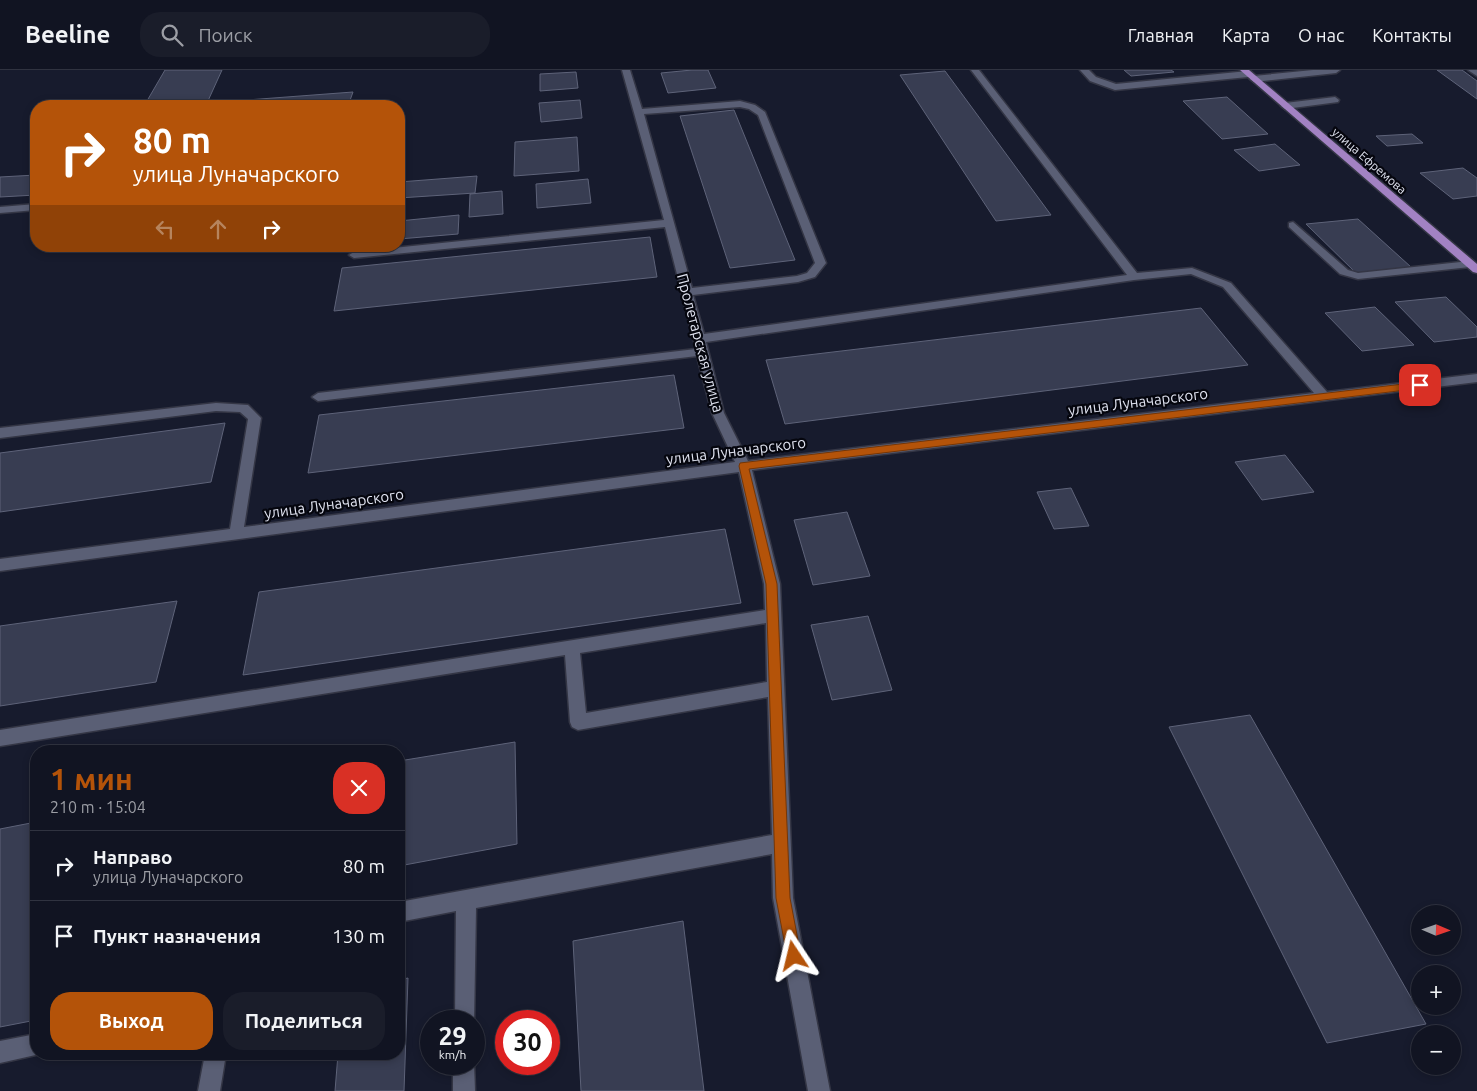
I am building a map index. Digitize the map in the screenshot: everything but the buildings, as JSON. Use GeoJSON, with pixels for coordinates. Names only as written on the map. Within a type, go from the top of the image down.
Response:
{"type":"FeatureCollection","features":[{"type":"Feature","properties":{"kind":"main road","name":"улица Ефремова"},"geometry":{"type":"LineString","coordinates":[[1249,74],[1473,267]]}},
{"type":"Feature","properties":{"kind":"street","name":"Пролетарская улица"},"geometry":{"type":"LineString","coordinates":[[626,70],[639,112],[718,413],[744,466],[772,584],[783,898],[819,1091]]}},
{"type":"Feature","properties":{"kind":"street"},"geometry":{"type":"LineString","coordinates":[[975,70],[1134,277]]}},
{"type":"Feature","properties":{"kind":"street"},"geometry":{"type":"LineString","coordinates":[[1084,70],[1093,79],[1115,87],[1249,74],[1336,70]]}},
{"type":"Feature","properties":{"kind":"street"},"geometry":{"type":"LineString","coordinates":[[1472,70],[1477,73]]}},
{"type":"Feature","properties":{"kind":"street"},"geometry":{"type":"LineString","coordinates":[[1285,106],[1335,100]]}},
{"type":"Feature","properties":{"kind":"street"},"geometry":{"type":"LineString","coordinates":[[639,112],[740,104],[752,107],[762,114],[821,263],[811,275],[798,279],[686,292]]}},
{"type":"Feature","properties":{"kind":"street"},"geometry":{"type":"LineString","coordinates":[[0,210],[30,207]]}},
{"type":"Feature","properties":{"kind":"street"},"geometry":{"type":"LineString","coordinates":[[405,250],[669,224]]}},
{"type":"Feature","properties":{"kind":"street"},"geometry":{"type":"LineString","coordinates":[[1293,225],[1344,272],[1358,276],[1473,267]]}},
{"type":"Feature","properties":{"kind":"street"},"geometry":{"type":"LineString","coordinates":[[354,255],[384,252]]}},
{"type":"Feature","properties":{"kind":"street"},"geometry":{"type":"LineString","coordinates":[[318,397],[700,346],[1134,277],[1192,271],[1227,284],[1324,397]]}},
{"type":"Feature","properties":{"kind":"street","name":"улица Луначарского"},"geometry":{"type":"LineString","coordinates":[[0,564],[744,466],[1477,378]]}},
{"type":"Feature","properties":{"kind":"street"},"geometry":{"type":"LineString","coordinates":[[0,434],[216,408],[242,408],[255,418],[236,533]]}},
{"type":"Feature","properties":{"kind":"street"},"geometry":{"type":"LineString","coordinates":[[0,738],[773,615]]}},
{"type":"Feature","properties":{"kind":"street"},"geometry":{"type":"LineString","coordinates":[[572,647],[578,722],[776,688]]}},
{"type":"Feature","properties":{"kind":"street"},"geometry":{"type":"LineString","coordinates":[[405,911],[781,843]]}},
{"type":"Feature","properties":{"kind":"street"},"geometry":{"type":"LineString","coordinates":[[465,1010],[466,900]]}},
{"type":"Feature","properties":{"kind":"street"},"geometry":{"type":"LineString","coordinates":[[0,1052],[30,1046]]}},
{"type":"Feature","properties":{"kind":"street"},"geometry":{"type":"LineString","coordinates":[[209,1091],[214,1060]]}},
{"type":"Feature","properties":{"kind":"street"},"geometry":{"type":"LineString","coordinates":[[464,1075],[464,1091]]}},
{"type":"Feature","properties":{"kind":"route"},"geometry":{"type":"LineString","coordinates":[[794,956],[783,898],[772,584],[744,466],[1420,385]]}}]}
